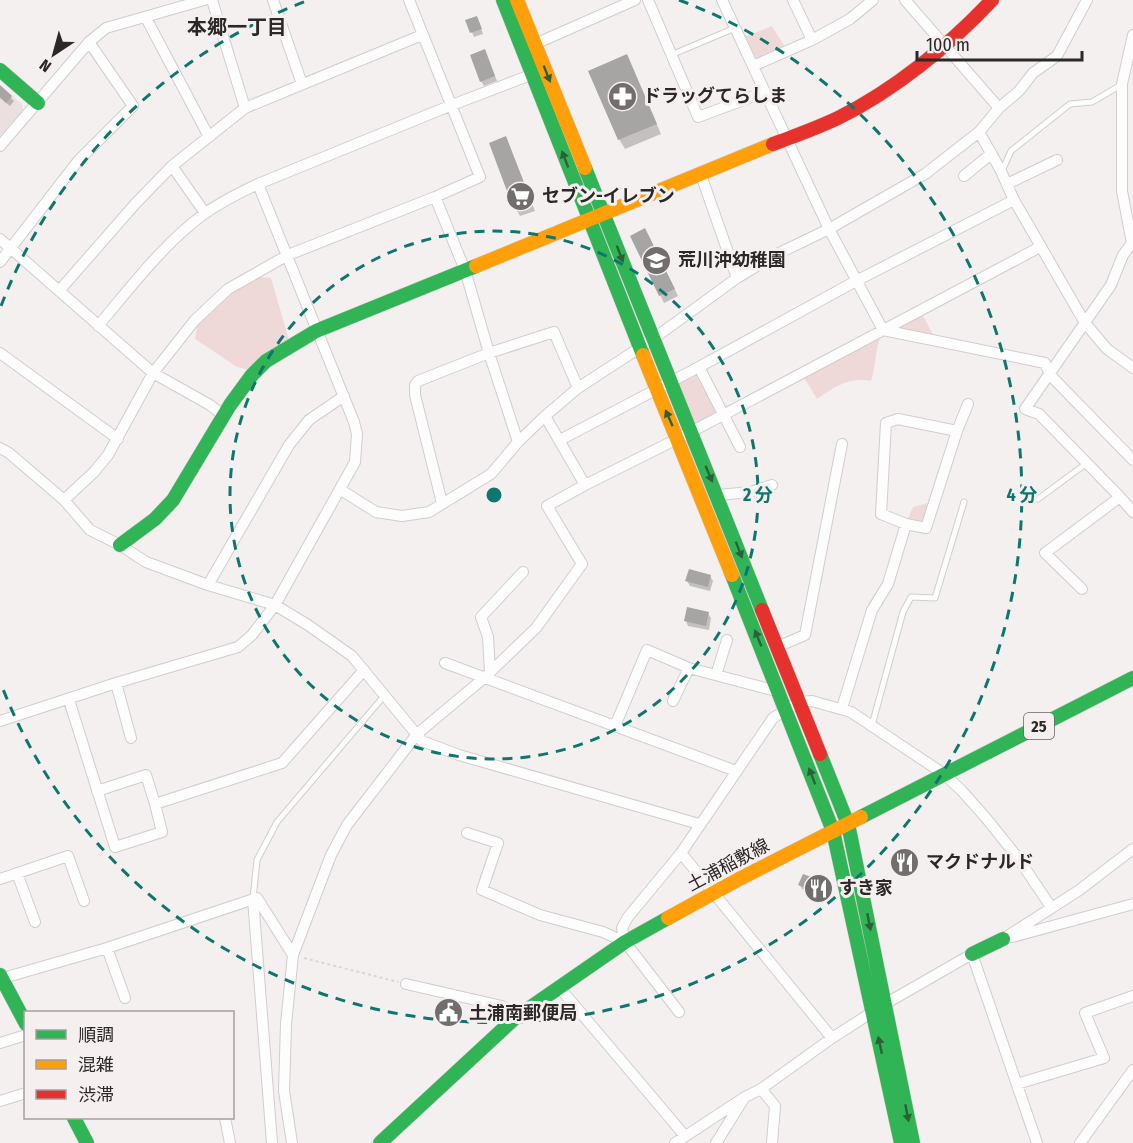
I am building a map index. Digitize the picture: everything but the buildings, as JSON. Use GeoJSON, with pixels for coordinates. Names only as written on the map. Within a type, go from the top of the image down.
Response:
{"type":"FeatureCollection","features":[{"type":"Feature","properties":{"kind":"street"},"geometry":{"type":"LineString","coordinates":[[0,146],[89,42],[106,28],[204,0]]}},
{"type":"Feature","properties":{"kind":"street"},"geometry":{"type":"LineString","coordinates":[[212,0],[245,108]]}},
{"type":"Feature","properties":{"kind":"street"},"geometry":{"type":"LineString","coordinates":[[273,0],[302,84]]}},
{"type":"Feature","properties":{"kind":"street"},"geometry":{"type":"LineString","coordinates":[[64,500],[94,472],[108,455],[153,373],[195,320],[228,289],[288,255],[480,177],[408,0]]}},
{"type":"Feature","properties":{"kind":"street"},"geometry":{"type":"LineString","coordinates":[[503,0],[656,388],[718,495],[777,647],[792,705],[833,831],[901,1143]]}},
{"type":"Feature","properties":{"kind":"street"},"geometry":{"type":"LineString","coordinates":[[517,0],[653,339],[669,382],[684,435],[780,692],[792,705],[834,785],[848,824],[913,1143]]}},
{"type":"Feature","properties":{"kind":"street"},"geometry":{"type":"LineString","coordinates":[[535,44],[635,0]]}},
{"type":"Feature","properties":{"kind":"street"},"geometry":{"type":"LineString","coordinates":[[648,0],[698,117],[765,92]]}},
{"type":"Feature","properties":{"kind":"street"},"geometry":{"type":"LineString","coordinates":[[722,0],[828,229],[883,330],[1045,363],[1050,375],[1133,460]]}},
{"type":"Feature","properties":{"kind":"street"},"geometry":{"type":"LineString","coordinates":[[793,0],[812,40]]}},
{"type":"Feature","properties":{"kind":"street"},"geometry":{"type":"LineString","coordinates":[[753,66],[812,40],[850,19],[873,0]]}},
{"type":"Feature","properties":{"kind":"street"},"geometry":{"type":"LineString","coordinates":[[905,0],[999,108]]}},
{"type":"Feature","properties":{"kind":"street"},"geometry":{"type":"LineString","coordinates":[[120,545],[150,524],[172,500],[223,415],[254,373],[271,358],[316,331],[838,118],[906,77],[944,47],[992,0]]}},
{"type":"Feature","properties":{"kind":"street"},"geometry":{"type":"LineString","coordinates":[[340,490],[376,512],[402,516],[429,512],[463,493],[491,474],[518,442],[578,388],[640,348],[737,278],[925,174],[979,132],[999,108],[1019,91],[1033,73],[1057,56],[1087,0]]}},
{"type":"Feature","properties":{"kind":"street"},"geometry":{"type":"LineString","coordinates":[[146,18],[208,135]]}},
{"type":"Feature","properties":{"kind":"street"},"geometry":{"type":"LineString","coordinates":[[59,291],[136,203],[172,166],[208,135],[245,108],[422,35]]}},
{"type":"Feature","properties":{"kind":"street"},"geometry":{"type":"LineString","coordinates":[[1133,35],[1130,62],[1122,84],[1122,191],[1133,243],[1123,255],[1110,285],[1025,409],[1039,414],[1133,512]]}},
{"type":"Feature","properties":{"kind":"street"},"geometry":{"type":"LineString","coordinates":[[0,262],[78,161],[133,106],[89,42]]}},
{"type":"Feature","properties":{"kind":"street"},"geometry":{"type":"LineString","coordinates":[[0,70],[38,103]]}},
{"type":"Feature","properties":{"kind":"street"},"geometry":{"type":"LineString","coordinates":[[98,326],[173,240],[205,213],[229,198],[258,184],[533,74]]}},
{"type":"Feature","properties":{"kind":"street"},"geometry":{"type":"LineString","coordinates":[[979,132],[1040,247],[1085,323],[1107,349],[1133,368]]}},
{"type":"Feature","properties":{"kind":"street"},"geometry":{"type":"LineString","coordinates":[[964,176],[992,154]]}},
{"type":"Feature","properties":{"kind":"street"},"geometry":{"type":"LineString","coordinates":[[1007,184],[1057,160]]}},
{"type":"Feature","properties":{"kind":"street"},"geometry":{"type":"LineString","coordinates":[[172,166],[205,213]]}},
{"type":"Feature","properties":{"kind":"street"},"geometry":{"type":"LineString","coordinates":[[701,175],[737,278]]}},
{"type":"Feature","properties":{"kind":"street"},"geometry":{"type":"LineString","coordinates":[[0,721],[116,683],[238,647],[252,635],[275,605],[355,462],[357,434],[344,396],[258,184]]}},
{"type":"Feature","properties":{"kind":"street"},"geometry":{"type":"LineString","coordinates":[[435,197],[465,270],[518,442]]}},
{"type":"Feature","properties":{"kind":"street"},"geometry":{"type":"LineString","coordinates":[[560,440],[856,281],[1014,200]]}},
{"type":"Feature","properties":{"kind":"street"},"geometry":{"type":"LineString","coordinates":[[0,239],[153,373],[210,405],[223,415]]}},
{"type":"Feature","properties":{"kind":"street"},"geometry":{"type":"LineString","coordinates":[[292,1143],[284,1090],[286,1024],[293,955],[330,855],[347,825],[417,734],[487,675],[536,628],[582,564],[547,506],[1040,247]]}},
{"type":"Feature","properties":{"kind":"street"},"geometry":{"type":"LineString","coordinates":[[442,503],[415,395],[415,385],[418,381],[489,353],[554,332],[578,388]]}},
{"type":"Feature","properties":{"kind":"street"},"geometry":{"type":"LineString","coordinates":[[0,353],[118,438]]}},
{"type":"Feature","properties":{"kind":"street"},"geometry":{"type":"LineString","coordinates":[[699,367],[740,447]]}},
{"type":"Feature","properties":{"kind":"street"},"geometry":{"type":"LineString","coordinates":[[208,585],[289,444],[309,420],[344,396]]}},
{"type":"Feature","properties":{"kind":"street"},"geometry":{"type":"LineString","coordinates":[[957,431],[898,419],[886,423],[881,514],[906,524],[926,528],[968,404]]}},
{"type":"Feature","properties":{"kind":"street"},"geometry":{"type":"LineString","coordinates":[[545,416],[585,485]]}},
{"type":"Feature","properties":{"kind":"street"},"geometry":{"type":"LineString","coordinates":[[777,647],[805,635],[842,444]]}},
{"type":"Feature","properties":{"kind":"street"},"geometry":{"type":"LineString","coordinates":[[0,448],[64,500],[90,530],[120,545],[146,562],[208,585],[275,605],[308,625],[352,656],[422,741],[459,755],[699,824]]}},
{"type":"Feature","properties":{"kind":"street"},"geometry":{"type":"LineString","coordinates":[[718,495],[751,492],[772,486]]}},
{"type":"Feature","properties":{"kind":"street"},"geometry":{"type":"LineString","coordinates":[[1082,589],[1045,553],[1120,497]]}},
{"type":"Feature","properties":{"kind":"street"},"geometry":{"type":"LineString","coordinates":[[842,708],[872,610],[888,584],[906,524]]}},
{"type":"Feature","properties":{"kind":"street"},"geometry":{"type":"LineString","coordinates":[[487,675],[488,637],[481,617],[523,572]]}},
{"type":"Feature","properties":{"kind":"street"},"geometry":{"type":"LineString","coordinates":[[716,675],[727,640]]}},
{"type":"Feature","properties":{"kind":"street"},"geometry":{"type":"LineString","coordinates":[[615,726],[647,650],[689,668],[780,692]]}},
{"type":"Feature","properties":{"kind":"street"},"geometry":{"type":"LineString","coordinates":[[445,663],[487,675],[736,771]]}},
{"type":"Feature","properties":{"kind":"street"},"geometry":{"type":"LineString","coordinates":[[673,702],[689,668]]}},
{"type":"Feature","properties":{"kind":"street"},"geometry":{"type":"LineString","coordinates":[[155,804],[282,763],[364,670]]}},
{"type":"Feature","properties":{"kind":"street","name":"土浦稲敷線"},"geometry":{"type":"LineString","coordinates":[[380,1143],[515,1018],[625,942],[715,892],[1133,678]]}},
{"type":"Feature","properties":{"kind":"street"},"geometry":{"type":"LineString","coordinates":[[116,683],[131,738]]}},
{"type":"Feature","properties":{"kind":"street"},"geometry":{"type":"LineString","coordinates":[[69,700],[97,791],[115,847],[162,832],[146,775],[97,791]]}},
{"type":"Feature","properties":{"kind":"street"},"geometry":{"type":"LineString","coordinates":[[679,1012],[625,942],[622,928],[628,917],[681,853],[773,718],[792,705],[812,701],[842,708],[872,725],[944,774],[986,818],[1018,858],[1051,907]]}},
{"type":"Feature","properties":{"kind":"street"},"geometry":{"type":"LineString","coordinates":[[467,833],[498,843],[482,890],[540,915],[603,932],[625,942]]}},
{"type":"Feature","properties":{"kind":"street"},"geometry":{"type":"LineString","coordinates":[[675,1143],[761,1089],[832,1038],[885,1004],[972,954],[1003,939],[1078,891],[1133,849]]}},
{"type":"Feature","properties":{"kind":"street"},"geometry":{"type":"LineString","coordinates":[[681,853],[832,1038]]}},
{"type":"Feature","properties":{"kind":"street"},"geometry":{"type":"LineString","coordinates":[[0,879],[68,856],[84,901]]}},
{"type":"Feature","properties":{"kind":"street"},"geometry":{"type":"LineString","coordinates":[[18,873],[36,922]]}},
{"type":"Feature","properties":{"kind":"street"},"geometry":{"type":"LineString","coordinates":[[24,1020],[1,978],[107,948],[253,899],[258,898],[293,955]]}},
{"type":"Feature","properties":{"kind":"street"},"geometry":{"type":"LineString","coordinates":[[253,899],[272,1143]]}},
{"type":"Feature","properties":{"kind":"street"},"geometry":{"type":"LineString","coordinates":[[1003,939],[1133,904]]}},
{"type":"Feature","properties":{"kind":"street"},"geometry":{"type":"LineString","coordinates":[[107,948],[125,998]]}},
{"type":"Feature","properties":{"kind":"street"},"geometry":{"type":"LineString","coordinates":[[972,954],[1037,1143]]}},
{"type":"Feature","properties":{"kind":"street"},"geometry":{"type":"LineString","coordinates":[[406,984],[502,1006],[515,1018]]}},
{"type":"Feature","properties":{"kind":"street"},"geometry":{"type":"LineString","coordinates":[[559,987],[685,1136]]}},
{"type":"Feature","properties":{"kind":"street"},"geometry":{"type":"LineString","coordinates":[[1017,1084],[1104,1058],[1085,1012],[1133,996]]}},
{"type":"Feature","properties":{"kind":"street"},"geometry":{"type":"LineString","coordinates":[[0,1043],[24,1036]]}},
{"type":"Feature","properties":{"kind":"street"},"geometry":{"type":"LineString","coordinates":[[1080,1143],[1133,1069]]}},
{"type":"Feature","properties":{"kind":"street"},"geometry":{"type":"LineString","coordinates":[[761,1089],[775,1106],[772,1143]]}},
{"type":"Feature","properties":{"kind":"street"},"geometry":{"type":"LineString","coordinates":[[0,1101],[24,1094]]}},
{"type":"Feature","properties":{"kind":"street"},"geometry":{"type":"LineString","coordinates":[[716,1143],[745,1097]]}},
{"type":"Feature","properties":{"kind":"street"},"geometry":{"type":"LineString","coordinates":[[75,1119],[87,1143]]}},
{"type":"Feature","properties":{"kind":"street"},"geometry":{"type":"LineString","coordinates":[[225,1119],[230,1143]]}},
{"type":"Feature","properties":{"kind":"lane"},"geometry":{"type":"LineString","coordinates":[[671,55],[735,28]]}},
{"type":"Feature","properties":{"kind":"lane"},"geometry":{"type":"LineString","coordinates":[[1001,172],[1011,151],[1070,104],[1092,102],[1122,84]]}},
{"type":"Feature","properties":{"kind":"lane"},"geometry":{"type":"LineString","coordinates":[[1038,499],[1087,463]]}},
{"type":"Feature","properties":{"kind":"lane"},"geometry":{"type":"LineString","coordinates":[[872,725],[903,612],[911,597],[935,598],[964,502]]}},
{"type":"Feature","properties":{"kind":"lane"},"geometry":{"type":"LineString","coordinates":[[253,899],[257,860],[277,822],[384,696]]}},
{"type":"Feature","properties":{"kind":"path"},"geometry":{"type":"LineString","coordinates":[[293,955],[406,984]]}},
{"type":"Feature","properties":{"kind":"shaded area"},"geometry":{"type":"Polygon","coordinates":[[[772,26],[785,47],[754,63],[738,27],[747,36],[772,26]]]}},
{"type":"Feature","properties":{"kind":"shaded area"},"geometry":{"type":"Polygon","coordinates":[[[0,85],[22,104],[23,110],[0,136],[0,85]]]}},
{"type":"Feature","properties":{"kind":"shaded area"},"geometry":{"type":"Polygon","coordinates":[[[257,277],[271,278],[289,340],[250,370],[237,367],[195,339],[198,323],[231,293],[257,277]]]}},
{"type":"Feature","properties":{"kind":"shaded area"},"geometry":{"type":"Polygon","coordinates":[[[921,312],[936,340],[888,330],[921,312]]]}},
{"type":"Feature","properties":{"kind":"shaded area"},"geometry":{"type":"Polygon","coordinates":[[[882,333],[871,381],[849,382],[817,399],[802,374],[882,333]]]}},
{"type":"Feature","properties":{"kind":"shaded area"},"geometry":{"type":"Polygon","coordinates":[[[698,370],[720,413],[692,429],[672,383],[698,370]]]}},
{"type":"Feature","properties":{"kind":"shaded area"},"geometry":{"type":"Polygon","coordinates":[[[932,502],[925,524],[907,521],[913,507],[932,502]]]}},
{"type":"Feature","properties":{"kind":"traffic: fast"},"geometry":{"type":"LineString","coordinates":[[503,0],[643,355]]}},
{"type":"Feature","properties":{"kind":"traffic: fast"},"geometry":{"type":"LineString","coordinates":[[0,70],[38,103]]}},
{"type":"Feature","properties":{"kind":"traffic: fast"},"geometry":{"type":"LineString","coordinates":[[585,168],[762,610]]}},
{"type":"Feature","properties":{"kind":"traffic: fast"},"geometry":{"type":"LineString","coordinates":[[120,545],[155,519],[173,500],[230,405],[252,375],[266,361],[316,331],[476,266]]}},
{"type":"Feature","properties":{"kind":"traffic: fast"},"geometry":{"type":"LineString","coordinates":[[732,575],[833,831],[901,1143]]}},
{"type":"Feature","properties":{"kind":"traffic: fast"},"geometry":{"type":"LineString","coordinates":[[861,817],[1133,678]]}},
{"type":"Feature","properties":{"kind":"traffic: fast"},"geometry":{"type":"LineString","coordinates":[[820,754],[848,824],[913,1143]]}},
{"type":"Feature","properties":{"kind":"traffic: fast"},"geometry":{"type":"LineString","coordinates":[[380,1143],[515,1018],[625,942],[668,918]]}},
{"type":"Feature","properties":{"kind":"traffic: fast"},"geometry":{"type":"LineString","coordinates":[[972,954],[1003,939]]}},
{"type":"Feature","properties":{"kind":"traffic: fast"},"geometry":{"type":"LineString","coordinates":[[0,975],[24,1020]]}},
{"type":"Feature","properties":{"kind":"traffic: fast"},"geometry":{"type":"LineString","coordinates":[[75,1119],[87,1143]]}},
{"type":"Feature","properties":{"kind":"traffic: slow"},"geometry":{"type":"LineString","coordinates":[[517,0],[585,168]]}},
{"type":"Feature","properties":{"kind":"traffic: slow"},"geometry":{"type":"LineString","coordinates":[[476,266],[773,144]]}},
{"type":"Feature","properties":{"kind":"traffic: slow"},"geometry":{"type":"LineString","coordinates":[[643,355],[732,575]]}},
{"type":"Feature","properties":{"kind":"traffic: slow"},"geometry":{"type":"LineString","coordinates":[[668,918],[861,817]]}},
{"type":"Feature","properties":{"kind":"traffic: jam"},"geometry":{"type":"LineString","coordinates":[[773,144],[838,118],[900,81],[958,34],[992,0]]}},
{"type":"Feature","properties":{"kind":"traffic: jam"},"geometry":{"type":"LineString","coordinates":[[762,610],[820,754]]}},
{"type":"Feature","properties":{"kind":"place","name":"ドラッグてらしま"},"geometry":{"type":"Point","coordinates":[622,96]}},
{"type":"Feature","properties":{"kind":"place","name":"セブン-イレブン"},"geometry":{"type":"Point","coordinates":[521,196]}},
{"type":"Feature","properties":{"kind":"place","name":"荒川沖幼稚園"},"geometry":{"type":"Point","coordinates":[657,260]}},
{"type":"Feature","properties":{"kind":"place","name":"マクドナルド"},"geometry":{"type":"Point","coordinates":[905,862]}},
{"type":"Feature","properties":{"kind":"place","name":"すき家"},"geometry":{"type":"Point","coordinates":[818,888]}},
{"type":"Feature","properties":{"kind":"place","name":"土浦南郵便局"},"geometry":{"type":"Point","coordinates":[448,1013]}},
{"type":"Feature","properties":{"kind":"district","name":"本郷一丁目"},"geometry":{"type":"Point","coordinates":[237,27]}}]}
